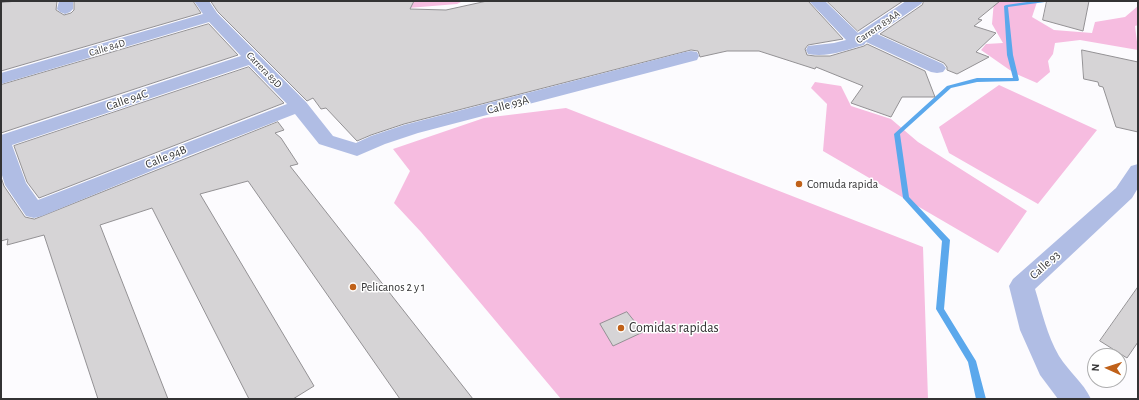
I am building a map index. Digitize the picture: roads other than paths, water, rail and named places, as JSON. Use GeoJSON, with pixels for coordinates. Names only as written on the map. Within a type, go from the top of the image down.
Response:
{"type":"FeatureCollection","features":[{"type":"Feature","properties":{"kind":"street","name":"Carrera 83D"},"geometry":{"type":"LineString","coordinates":[[201,1],[212,16],[299,106],[326,140]]}},
{"type":"Feature","properties":{"kind":"street"},"geometry":{"type":"LineString","coordinates":[[816,1],[862,38],[937,68]]}},
{"type":"Feature","properties":{"kind":"street","name":"Carrera 83AA"},"geometry":{"type":"LineString","coordinates":[[814,50],[826,50],[862,38],[916,1]]}},
{"type":"Feature","properties":{"kind":"street","name":"Calle 84D"},"geometry":{"type":"LineString","coordinates":[[1,79],[212,16]]}},
{"type":"Feature","properties":{"kind":"street","name":"Calle 93A"},"geometry":{"type":"LineString","coordinates":[[326,140],[357,150],[378,140],[411,130],[691,56]]}},
{"type":"Feature","properties":{"kind":"street","name":"Calle 94C"},"geometry":{"type":"LineString","coordinates":[[1,141],[252,58]]}},
{"type":"Feature","properties":{"kind":"street","name":"Calle 94B"},"geometry":{"type":"LineString","coordinates":[[8,187],[34,210],[178,152],[299,106]]}},
{"type":"Feature","properties":{"kind":"street"},"geometry":{"type":"LineString","coordinates":[[1,141],[8,187]]}},
{"type":"Feature","properties":{"kind":"street","name":"Calle 93"},"geometry":{"type":"LineString","coordinates":[[1075,399],[1050,366],[1033,330],[1022,286],[1131,197],[1138,171]]}},
{"type":"Feature","properties":{"kind":"waterway"},"geometry":{"type":"LineString","coordinates":[[981,399],[972,361],[940,309],[946,240],[906,198],[897,134],[949,87],[977,80],[1016,80],[1010,55],[1006,6],[1045,1]]}},
{"type":"Feature","properties":{"kind":"place","name":"Comuda rapida"},"geometry":{"type":"Point","coordinates":[799,184]}},
{"type":"Feature","properties":{"kind":"place","name":"Pelicanos 2 y 1"},"geometry":{"type":"Point","coordinates":[353,287]}},
{"type":"Feature","properties":{"kind":"place","name":"Comidas rapidas"},"geometry":{"type":"Point","coordinates":[621,328]}}]}
